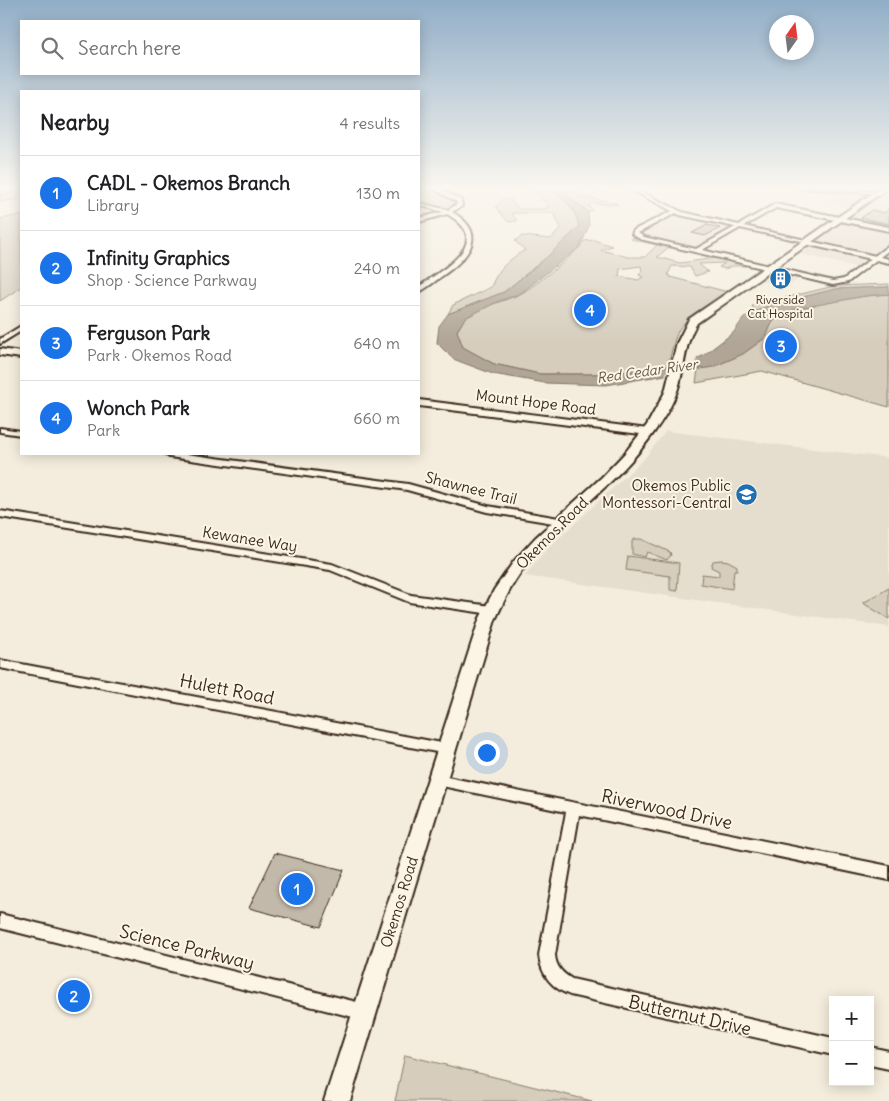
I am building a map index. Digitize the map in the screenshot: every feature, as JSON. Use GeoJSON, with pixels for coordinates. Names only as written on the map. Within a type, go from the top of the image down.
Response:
{"type":"FeatureCollection","features":[{"type":"Feature","properties":{"kind":"main road","name":"Okemos Road"},"geometry":{"type":"LineString","coordinates":[[337,1101],[491,610],[501,590],[517,566],[559,521],[617,470],[648,432],[666,404],[685,335],[693,321],[812,239]]}},
{"type":"Feature","properties":{"kind":"street"},"geometry":{"type":"LineString","coordinates":[[420,289],[459,259],[471,243],[471,239]]}},
{"type":"Feature","properties":{"kind":"street"},"geometry":{"type":"LineString","coordinates":[[648,239],[826,282],[846,280],[889,247]]}},
{"type":"Feature","properties":{"kind":"street"},"geometry":{"type":"LineString","coordinates":[[697,251],[716,239]]}},
{"type":"Feature","properties":{"kind":"street"},"geometry":{"type":"LineString","coordinates":[[797,239],[889,261]]}},
{"type":"Feature","properties":{"kind":"street"},"geometry":{"type":"LineString","coordinates":[[0,342],[20,329]]}},
{"type":"Feature","properties":{"kind":"street"},"geometry":{"type":"LineString","coordinates":[[0,352],[20,355]]}},
{"type":"Feature","properties":{"kind":"street","name":"Mount Hope Road"},"geometry":{"type":"LineString","coordinates":[[420,403],[648,432]]}},
{"type":"Feature","properties":{"kind":"street"},"geometry":{"type":"LineString","coordinates":[[0,430],[20,433]]}},
{"type":"Feature","properties":{"kind":"street","name":"Shawnee Trail"},"geometry":{"type":"LineString","coordinates":[[176,455],[408,487],[487,509],[559,521]]}},
{"type":"Feature","properties":{"kind":"street","name":"Kewanee Way"},"geometry":{"type":"LineString","coordinates":[[0,514],[332,567],[409,598],[491,610]]}},
{"type":"Feature","properties":{"kind":"street","name":"Hulett Road"},"geometry":{"type":"LineString","coordinates":[[0,664],[447,749]]}},
{"type":"Feature","properties":{"kind":"street","name":"Riverwood Drive"},"geometry":{"type":"LineString","coordinates":[[437,780],[889,873]]}},
{"type":"Feature","properties":{"kind":"street","name":"Butternut Drive"},"geometry":{"type":"LineString","coordinates":[[573,809],[547,955],[552,974],[557,980],[570,987],[829,1046]]}},
{"type":"Feature","properties":{"kind":"street","name":"Science Parkway"},"geometry":{"type":"LineString","coordinates":[[0,920],[365,1012]]}},
{"type":"Feature","properties":{"kind":"street"},"geometry":{"type":"LineString","coordinates":[[874,1057],[889,1060]]}},
{"type":"Feature","properties":{"kind":"shaded area"},"geometry":{"type":"Polygon","coordinates":[[[0,239],[20,239],[20,288],[0,301],[0,239]]]}},
{"type":"Feature","properties":{"kind":"shaded area"},"geometry":{"type":"Polygon","coordinates":[[[517,239],[566,239],[504,292],[448,314],[453,305],[491,287],[504,266],[525,250],[515,241],[517,239]]]}},
{"type":"Feature","properties":{"kind":"shaded area"},"geometry":{"type":"Polygon","coordinates":[[[633,239],[644,239],[670,246],[657,257],[680,263],[716,258],[747,265],[732,266],[725,269],[719,267],[725,263],[699,264],[708,272],[695,276],[690,267],[672,266],[668,274],[670,277],[728,292],[694,314],[682,325],[676,335],[668,366],[594,374],[540,374],[494,364],[463,348],[457,331],[465,318],[478,310],[516,296],[529,289],[564,261],[584,241],[594,240],[612,246],[601,250],[628,257],[645,257],[657,245],[633,239]],[[641,266],[620,269],[619,276],[638,280],[643,277],[639,275],[642,271],[641,266]]]}},
{"type":"Feature","properties":{"kind":"shaded area"},"geometry":{"type":"Polygon","coordinates":[[[656,239],[712,239],[695,249],[656,239]]]}},
{"type":"Feature","properties":{"kind":"shaded area"},"geometry":{"type":"Polygon","coordinates":[[[889,239],[889,258],[817,240],[889,239]]]}},
{"type":"Feature","properties":{"kind":"shaded area"},"geometry":{"type":"Polygon","coordinates":[[[810,247],[818,247],[869,259],[859,268],[800,254],[810,247]]]}},
{"type":"Feature","properties":{"kind":"shaded area"},"geometry":{"type":"Polygon","coordinates":[[[771,272],[800,278],[787,287],[759,280],[771,272]]]}},
{"type":"Feature","properties":{"kind":"shaded area"},"geometry":{"type":"Polygon","coordinates":[[[889,284],[889,287],[836,289],[770,305],[755,312],[752,306],[834,286],[889,284]]]}},
{"type":"Feature","properties":{"kind":"shaded area"},"geometry":{"type":"Polygon","coordinates":[[[889,294],[889,407],[762,371],[696,383],[698,369],[723,362],[748,350],[765,337],[775,320],[785,314],[829,301],[889,294]]]}},
{"type":"Feature","properties":{"kind":"shaded area","name":"Okemos Public Montessori-Central"},"geometry":{"type":"Polygon","coordinates":[[[666,431],[889,458],[889,627],[525,576],[544,552],[644,459],[666,431]]]}},
{"type":"Feature","properties":{"kind":"shaded area"},"geometry":{"type":"Polygon","coordinates":[[[641,539],[670,552],[671,555],[667,560],[647,552],[645,557],[632,554],[632,541],[641,539]]]}},
{"type":"Feature","properties":{"kind":"shaded area"},"geometry":{"type":"Polygon","coordinates":[[[628,556],[679,563],[677,591],[670,590],[670,576],[626,570],[628,556]]]}},
{"type":"Feature","properties":{"kind":"shaded area"},"geometry":{"type":"Polygon","coordinates":[[[713,561],[728,561],[737,566],[737,570],[734,570],[732,589],[701,584],[702,574],[719,576],[719,571],[711,567],[713,561]]]}},
{"type":"Feature","properties":{"kind":"shaded area"},"geometry":{"type":"Polygon","coordinates":[[[889,588],[889,619],[863,603],[889,588]]]}},
{"type":"Feature","properties":{"kind":"shaded area"},"geometry":{"type":"Polygon","coordinates":[[[405,1055],[592,1101],[395,1101],[405,1055]]]}},
{"type":"Feature","properties":{"kind":"water","name":"Red Cedar River"},"geometry":{"type":"Polygon","coordinates":[[[566,239],[583,239],[580,247],[521,293],[497,302],[465,318],[457,331],[463,347],[494,364],[540,374],[594,374],[633,371],[691,362],[704,355],[734,332],[749,314],[770,305],[836,289],[889,287],[889,294],[866,296],[795,309],[773,321],[765,338],[743,354],[713,367],[606,385],[545,383],[493,374],[453,359],[437,343],[439,326],[448,314],[504,292],[566,239]]]}},
{"type":"Feature","properties":{"kind":"pier"},"geometry":{"type":"Polygon","coordinates":[[[697,356],[695,372],[665,377],[669,363],[697,356]]]}},
{"type":"Feature","properties":{"kind":"building"},"geometry":{"type":"Polygon","coordinates":[[[275,853],[344,870],[321,927],[249,908],[275,853]]]}},
{"type":"Feature","properties":{"kind":"place","name":"Riverside Cat Hospital"},"geometry":{"type":"Point","coordinates":[780,278]}},
{"type":"Feature","properties":{"kind":"place","name":"Wonch Park"},"geometry":{"type":"Point","coordinates":[590,310]}},
{"type":"Feature","properties":{"kind":"place","name":"Ferguson Park"},"geometry":{"type":"Point","coordinates":[781,346]}},
{"type":"Feature","properties":{"kind":"place","name":"Okemos Public Montessori-Central"},"geometry":{"type":"Point","coordinates":[747,494]}},
{"type":"Feature","properties":{"kind":"place","name":"CADL - Okemos Branch"},"geometry":{"type":"Point","coordinates":[297,889]}},
{"type":"Feature","properties":{"kind":"place","name":"Infinity Graphics"},"geometry":{"type":"Point","coordinates":[74,996]}}]}
